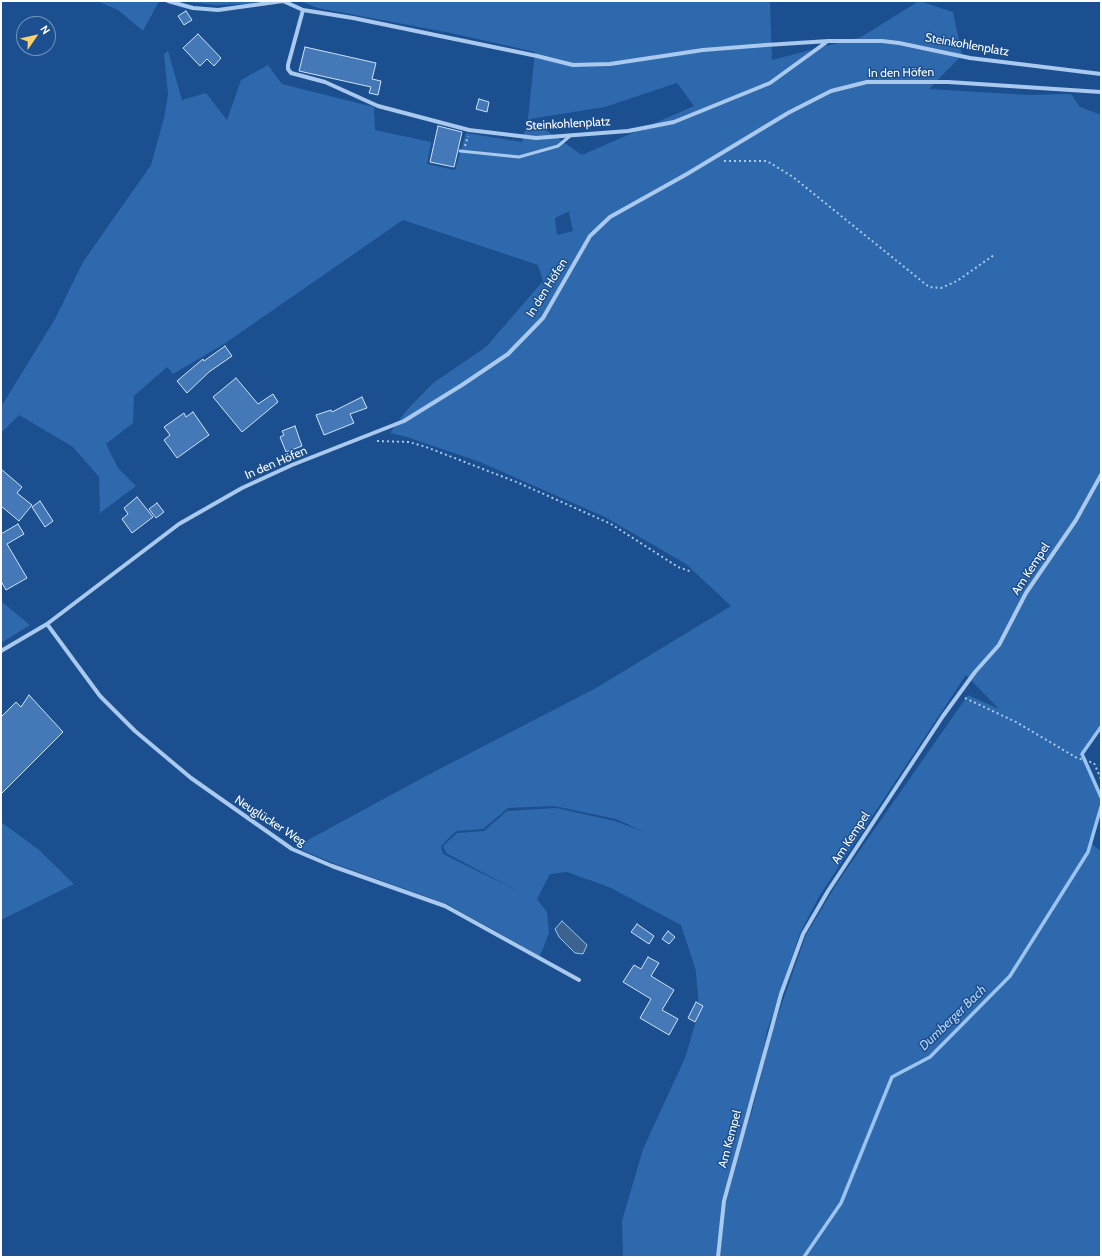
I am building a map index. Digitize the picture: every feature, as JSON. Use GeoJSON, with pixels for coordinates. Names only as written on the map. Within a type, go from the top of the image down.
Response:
{"type":"FeatureCollection","features":[{"type":"Feature","properties":{"kind":"street","name":"Steinkohlenplatz"},"geometry":{"type":"LineString","coordinates":[[168,1],[193,8],[218,10],[283,1],[303,10],[352,18],[537,56],[573,65],[610,64],[703,50],[829,41],[899,43],[970,58],[1101,74]]}},
{"type":"Feature","properties":{"kind":"street","name":"Steinkohlenplatz"},"geometry":{"type":"LineString","coordinates":[[303,10],[288,65],[288,69],[291,73],[325,82],[378,106],[469,130],[536,138],[628,132],[674,122],[770,83],[829,41]]}},
{"type":"Feature","properties":{"kind":"street","name":"In den Höfen"},"geometry":{"type":"LineString","coordinates":[[1,651],[47,624],[179,524],[242,488],[292,465],[360,440],[404,421],[508,354],[543,318],[590,236],[610,217],[806,103],[831,91],[867,82],[948,82],[1101,92]]}},
{"type":"Feature","properties":{"kind":"street","name":"Am Kempel"},"geometry":{"type":"LineString","coordinates":[[718,1257],[724,1201],[781,994],[803,934],[828,891],[939,722],[998,645],[1026,593],[1076,520],[1101,475]]}},
{"type":"Feature","properties":{"kind":"street","name":"Neuglücker Weg"},"geometry":{"type":"LineString","coordinates":[[47,624],[100,696],[135,731],[191,778],[292,849],[332,866],[445,906],[578,980]]}},
{"type":"Feature","properties":{"kind":"lane"},"geometry":{"type":"LineString","coordinates":[[462,151],[519,157],[558,146],[572,135]]}},
{"type":"Feature","properties":{"kind":"path"},"geometry":{"type":"LineString","coordinates":[[462,151],[469,130]]}},
{"type":"Feature","properties":{"kind":"path"},"geometry":{"type":"LineString","coordinates":[[708,161],[767,161],[793,177],[929,287],[941,288],[957,281],[994,255]]}},
{"type":"Feature","properties":{"kind":"path"},"geometry":{"type":"LineString","coordinates":[[360,440],[409,442],[518,483],[611,524],[678,567],[692,572]]}},
{"type":"Feature","properties":{"kind":"path"},"geometry":{"type":"LineString","coordinates":[[959,695],[1016,722],[1077,758],[1094,763],[1101,779]]}},
{"type":"Feature","properties":{"kind":"shaded area"},"geometry":{"type":"Polygon","coordinates":[[[97,1],[159,1],[143,31],[118,10],[97,1]]]}},
{"type":"Feature","properties":{"kind":"shaded area"},"geometry":{"type":"Polygon","coordinates":[[[180,1],[261,1],[249,4],[215,5],[180,1]]]}},
{"type":"Feature","properties":{"kind":"shaded area"},"geometry":{"type":"Polygon","coordinates":[[[299,1],[770,1],[772,60],[861,37],[919,1],[953,12],[962,55],[929,89],[1029,95],[1071,94],[1080,107],[1101,115],[1101,726],[1081,754],[1101,801],[1090,841],[1087,840],[1101,851],[1101,1257],[623,1257],[622,1221],[643,1149],[685,1058],[699,1011],[696,971],[681,925],[609,887],[567,872],[550,874],[537,899],[547,912],[549,933],[540,956],[447,904],[333,863],[295,847],[426,776],[596,688],[731,606],[686,564],[605,517],[480,462],[407,437],[390,433],[406,411],[433,383],[486,347],[543,281],[538,265],[403,220],[224,344],[173,374],[167,367],[134,396],[133,423],[106,444],[118,468],[136,486],[100,513],[99,477],[73,447],[19,415],[1,433],[1,407],[55,319],[83,262],[151,165],[164,118],[168,94],[164,54],[168,51],[182,100],[206,93],[227,120],[241,80],[268,65],[282,84],[374,107],[375,130],[431,142],[427,164],[455,170],[466,133],[522,142],[528,119],[535,52],[451,33],[318,8],[299,1]],[[677,83],[605,107],[530,119],[582,155],[694,106],[677,83]],[[570,211],[555,218],[557,235],[573,231],[569,213],[570,211]],[[966,675],[820,895],[800,933],[767,1031],[749,1123],[772,1032],[806,935],[837,883],[968,695],[999,709],[966,675]],[[554,806],[508,808],[483,829],[456,831],[441,846],[443,854],[518,891],[446,853],[443,846],[457,833],[484,831],[507,811],[556,808],[615,821],[644,832],[616,819],[554,806]]]}},
{"type":"Feature","properties":{"kind":"shaded area"},"geometry":{"type":"Polygon","coordinates":[[[1,601],[30,625],[1,643],[1,601]]]}},
{"type":"Feature","properties":{"kind":"shaded area"},"geometry":{"type":"Polygon","coordinates":[[[1,822],[38,849],[74,884],[1,920],[1,822]]]}},
{"type":"Feature","properties":{"kind":"shaded area"},"geometry":{"type":"Polygon","coordinates":[[[562,921],[587,945],[583,954],[575,953],[559,937],[555,929],[562,921]]]}},
{"type":"Feature","properties":{"kind":"building"},"geometry":{"type":"Polygon","coordinates":[[[186,11],[192,20],[184,25],[178,16],[186,11]]]}},
{"type":"Feature","properties":{"kind":"building"},"geometry":{"type":"Polygon","coordinates":[[[198,34],[221,58],[214,66],[207,59],[200,66],[183,48],[198,34]]]}},
{"type":"Feature","properties":{"kind":"building"},"geometry":{"type":"Polygon","coordinates":[[[305,47],[376,63],[372,79],[381,81],[378,95],[369,93],[371,87],[299,71],[305,47]]]}},
{"type":"Feature","properties":{"kind":"building"},"geometry":{"type":"Polygon","coordinates":[[[479,99],[489,102],[487,112],[476,109],[479,99]]]}},
{"type":"Feature","properties":{"kind":"building"},"geometry":{"type":"Polygon","coordinates":[[[438,126],[462,132],[454,167],[430,162],[438,126]]]}},
{"type":"Feature","properties":{"kind":"building"},"geometry":{"type":"Polygon","coordinates":[[[225,346],[232,356],[209,372],[187,393],[177,381],[203,359],[204,361],[225,346]]]}},
{"type":"Feature","properties":{"kind":"building"},"geometry":{"type":"Polygon","coordinates":[[[236,378],[258,404],[273,394],[278,402],[242,432],[213,397],[236,378]]]}},
{"type":"Feature","properties":{"kind":"building"},"geometry":{"type":"Polygon","coordinates":[[[362,397],[367,408],[350,414],[354,423],[324,435],[316,415],[331,410],[332,412],[362,397]]]}},
{"type":"Feature","properties":{"kind":"building"},"geometry":{"type":"Polygon","coordinates":[[[193,412],[209,435],[177,458],[164,440],[170,435],[164,427],[184,413],[186,417],[193,412]]]}},
{"type":"Feature","properties":{"kind":"building"},"geometry":{"type":"Polygon","coordinates":[[[295,426],[302,446],[286,452],[280,437],[284,435],[282,431],[295,426]]]}},
{"type":"Feature","properties":{"kind":"building"},"geometry":{"type":"Polygon","coordinates":[[[1,469],[22,487],[17,493],[32,505],[19,521],[1,506],[1,469]]]}},
{"type":"Feature","properties":{"kind":"building"},"geometry":{"type":"Polygon","coordinates":[[[137,497],[153,517],[132,533],[122,519],[128,514],[124,508],[137,497]]]}},
{"type":"Feature","properties":{"kind":"building"},"geometry":{"type":"Polygon","coordinates":[[[40,501],[53,521],[45,527],[32,507],[40,501]]]}},
{"type":"Feature","properties":{"kind":"building"},"geometry":{"type":"Polygon","coordinates":[[[157,503],[164,512],[156,518],[149,509],[157,503]]]}},
{"type":"Feature","properties":{"kind":"building"},"geometry":{"type":"Polygon","coordinates":[[[18,524],[24,534],[7,544],[27,578],[6,590],[1,581],[1,534],[18,524]]]}},
{"type":"Feature","properties":{"kind":"building"},"geometry":{"type":"Polygon","coordinates":[[[29,695],[63,732],[1,794],[1,717],[16,702],[21,707],[29,695]]]}},
{"type":"Feature","properties":{"kind":"building"},"geometry":{"type":"Polygon","coordinates":[[[637,924],[654,936],[649,944],[631,932],[637,924]]]}},
{"type":"Feature","properties":{"kind":"building"},"geometry":{"type":"Polygon","coordinates":[[[668,931],[675,937],[669,944],[662,939],[668,931]]]}},
{"type":"Feature","properties":{"kind":"building"},"geometry":{"type":"Polygon","coordinates":[[[648,957],[659,963],[651,976],[674,990],[662,1010],[678,1019],[669,1035],[640,1018],[651,999],[623,982],[634,965],[641,969],[648,957]]]}},
{"type":"Feature","properties":{"kind":"building"},"geometry":{"type":"Polygon","coordinates":[[[696,1002],[703,1006],[695,1022],[688,1018],[696,1002]]]}},
{"type":"Feature","properties":{"kind":"waterway","name":"Dumberger Bach"},"geometry":{"type":"LineString","coordinates":[[1101,727],[1082,754],[1101,797]]}},
{"type":"Feature","properties":{"kind":"waterway","name":"Dumberger Bach"},"geometry":{"type":"LineString","coordinates":[[804,1257],[841,1203],[892,1077],[930,1057],[1010,976],[1088,852],[1101,807]]}}]}
